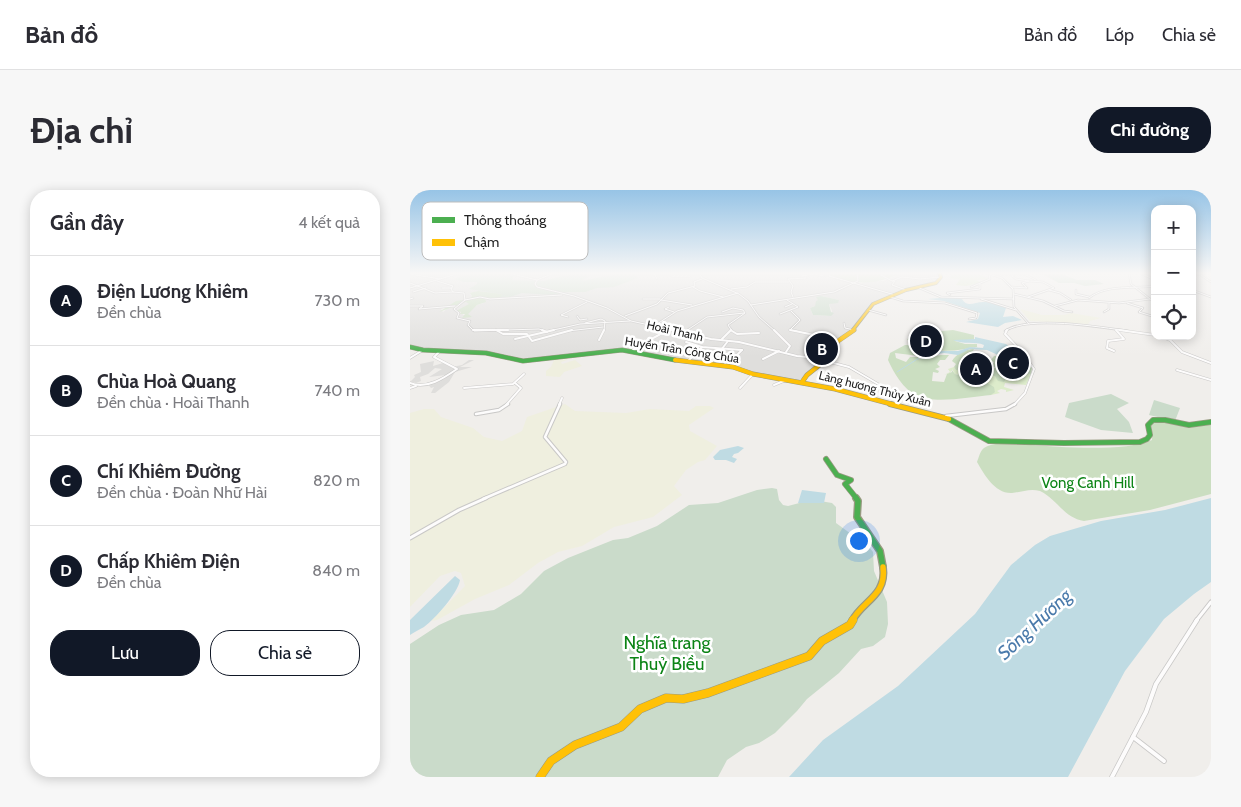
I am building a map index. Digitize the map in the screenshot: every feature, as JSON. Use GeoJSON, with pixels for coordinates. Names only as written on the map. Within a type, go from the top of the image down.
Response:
{"type":"FeatureCollection","features":[{"type":"Feature","properties":{"kind":"street"},"geometry":{"type":"LineString","coordinates":[[410,306],[423,306],[419,309],[456,306],[464,300]]}},
{"type":"Feature","properties":{"kind":"street"},"geometry":{"type":"LineString","coordinates":[[625,316],[657,304],[659,300]]}},
{"type":"Feature","properties":{"kind":"street"},"geometry":{"type":"LineString","coordinates":[[668,300],[694,305]]}},
{"type":"Feature","properties":{"kind":"street"},"geometry":{"type":"LineString","coordinates":[[654,326],[675,312],[711,300]]}},
{"type":"Feature","properties":{"kind":"street"},"geometry":{"type":"LineString","coordinates":[[746,300],[759,317],[788,342],[790,346],[786,352]]}},
{"type":"Feature","properties":{"kind":"street"},"geometry":{"type":"LineString","coordinates":[[751,305],[784,300]]}},
{"type":"Feature","properties":{"kind":"street"},"geometry":{"type":"LineString","coordinates":[[787,300],[798,306]]}},
{"type":"Feature","properties":{"kind":"street"},"geometry":{"type":"LineString","coordinates":[[802,382],[807,375],[827,360],[840,340],[854,330],[868,310],[881,300]]}},
{"type":"Feature","properties":{"kind":"street"},"geometry":{"type":"LineString","coordinates":[[903,300],[928,301],[977,313],[976,318],[969,319]]}},
{"type":"Feature","properties":{"kind":"street"},"geometry":{"type":"LineString","coordinates":[[985,300],[1016,310]]}},
{"type":"Feature","properties":{"kind":"street"},"geometry":{"type":"LineString","coordinates":[[1014,300],[1013,305],[1016,310],[1029,324]]}},
{"type":"Feature","properties":{"kind":"street"},"geometry":{"type":"LineString","coordinates":[[1038,300],[1064,311],[1072,312]]}},
{"type":"Feature","properties":{"kind":"street"},"geometry":{"type":"LineString","coordinates":[[1055,306],[1070,300]]}},
{"type":"Feature","properties":{"kind":"street"},"geometry":{"type":"LineString","coordinates":[[1099,300],[1109,303],[1142,300]]}},
{"type":"Feature","properties":{"kind":"street"},"geometry":{"type":"LineString","coordinates":[[568,317],[561,314],[587,302]]}},
{"type":"Feature","properties":{"kind":"street","name":"Hoài Thanh"},"geometry":{"type":"LineString","coordinates":[[587,302],[607,308],[631,320],[654,326],[786,352],[797,356],[827,360],[854,369],[878,384]]}},
{"type":"Feature","properties":{"kind":"street"},"geometry":{"type":"LineString","coordinates":[[780,314],[791,311],[803,303]]}},
{"type":"Feature","properties":{"kind":"street"},"geometry":{"type":"LineString","coordinates":[[1104,312],[1109,309],[1109,303]]}},
{"type":"Feature","properties":{"kind":"street"},"geometry":{"type":"LineString","coordinates":[[1126,303],[1143,308],[1140,312],[1141,314],[1151,316]]}},
{"type":"Feature","properties":{"kind":"street"},"geometry":{"type":"LineString","coordinates":[[785,307],[792,304]]}},
{"type":"Feature","properties":{"kind":"street"},"geometry":{"type":"LineString","coordinates":[[456,306],[455,311],[460,312],[457,318],[470,321],[468,325],[474,331],[539,329],[547,332]]}},
{"type":"Feature","properties":{"kind":"street"},"geometry":{"type":"LineString","coordinates":[[669,307],[665,309],[675,312]]}},
{"type":"Feature","properties":{"kind":"street"},"geometry":{"type":"LineString","coordinates":[[722,312],[735,308],[743,310],[745,313]]}},
{"type":"Feature","properties":{"kind":"street"},"geometry":{"type":"LineString","coordinates":[[868,310],[886,314]]}},
{"type":"Feature","properties":{"kind":"street"},"geometry":{"type":"LineString","coordinates":[[791,311],[800,320],[790,330],[840,340]]}},
{"type":"Feature","properties":{"kind":"street"},"geometry":{"type":"LineString","coordinates":[[745,313],[728,325],[732,331],[737,334],[759,333]]}},
{"type":"Feature","properties":{"kind":"street"},"geometry":{"type":"LineString","coordinates":[[683,332],[707,317],[745,313]]}},
{"type":"Feature","properties":{"kind":"street"},"geometry":{"type":"LineString","coordinates":[[577,316],[580,320],[601,319],[606,323]]}},
{"type":"Feature","properties":{"kind":"street"},"geometry":{"type":"LineString","coordinates":[[580,324],[587,319]]}},
{"type":"Feature","properties":{"kind":"street"},"geometry":{"type":"LineString","coordinates":[[515,339],[580,324],[631,320]]}},
{"type":"Feature","properties":{"kind":"street"},"geometry":{"type":"LineString","coordinates":[[599,340],[603,335],[603,327],[606,323]]}},
{"type":"Feature","properties":{"kind":"street"},"geometry":{"type":"LineString","coordinates":[[844,323],[845,328],[854,330]]}},
{"type":"Feature","properties":{"kind":"street"},"geometry":{"type":"LineString","coordinates":[[944,416],[1006,409],[1016,405],[1026,391],[1034,369],[1005,331],[1013,326],[1069,323],[1151,334]]}},
{"type":"Feature","properties":{"kind":"street"},"geometry":{"type":"LineString","coordinates":[[496,330],[503,334],[525,334],[532,341],[572,330],[603,327]]}},
{"type":"Feature","properties":{"kind":"street"},"geometry":{"type":"LineString","coordinates":[[644,342],[670,329]]}},
{"type":"Feature","properties":{"kind":"street"},"geometry":{"type":"LineString","coordinates":[[1114,351],[1107,348],[1108,341],[1124,338],[1115,329]]}},
{"type":"Feature","properties":{"kind":"street"},"geometry":{"type":"LineString","coordinates":[[721,340],[732,331]]}},
{"type":"Feature","properties":{"kind":"street"},"geometry":{"type":"LineString","coordinates":[[1170,340],[1182,352],[1211,363]]}},
{"type":"Feature","properties":{"kind":"street"},"geometry":{"type":"LineString","coordinates":[[710,364],[728,341]]}},
{"type":"Feature","properties":{"kind":"street"},"geometry":{"type":"LineString","coordinates":[[686,342],[702,347],[742,350],[735,357],[717,355]]}},
{"type":"Feature","properties":{"kind":"street"},"geometry":{"type":"LineString","coordinates":[[633,350],[649,344]]}},
{"type":"Feature","properties":{"kind":"street","name":"Huyền Trân Công Chúa"},"geometry":{"type":"LineString","coordinates":[[410,347],[423,350],[486,353],[523,361],[633,350],[686,363],[733,367],[754,374],[802,382]]}},
{"type":"Feature","properties":{"kind":"street"},"geometry":{"type":"LineString","coordinates":[[686,363],[702,347]]}},
{"type":"Feature","properties":{"kind":"street"},"geometry":{"type":"LineString","coordinates":[[410,358],[423,350]]}},
{"type":"Feature","properties":{"kind":"street"},"geometry":{"type":"LineString","coordinates":[[410,388],[443,378],[457,369],[434,357],[440,351]]}},
{"type":"Feature","properties":{"kind":"street"},"geometry":{"type":"LineString","coordinates":[[763,359],[780,351]]}},
{"type":"Feature","properties":{"kind":"street"},"geometry":{"type":"LineString","coordinates":[[1177,370],[1211,382]]}},
{"type":"Feature","properties":{"kind":"street"},"geometry":{"type":"LineString","coordinates":[[464,388],[515,383],[524,374]]}},
{"type":"Feature","properties":{"kind":"street"},"geometry":{"type":"LineString","coordinates":[[740,388],[754,374]]}},
{"type":"Feature","properties":{"kind":"street"},"geometry":{"type":"LineString","coordinates":[[774,385],[786,380]]}},
{"type":"Feature","properties":{"kind":"street","name":"Làng hương Thủy Xuân"},"geometry":{"type":"LineString","coordinates":[[802,382],[944,416]]}},
{"type":"Feature","properties":{"kind":"street"},"geometry":{"type":"LineString","coordinates":[[410,383],[418,386]]}},
{"type":"Feature","properties":{"kind":"street"},"geometry":{"type":"LineString","coordinates":[[476,414],[499,411],[505,408],[521,388],[515,383]]}},
{"type":"Feature","properties":{"kind":"street"},"geometry":{"type":"LineString","coordinates":[[410,538],[459,510],[565,464],[566,462],[545,437],[562,398]]}},
{"type":"Feature","properties":{"kind":"street"},"geometry":{"type":"LineString","coordinates":[[944,416],[989,441],[1036,443],[1115,444],[1140,442],[1150,436],[1148,425],[1153,420],[1189,425],[1211,422]]}},
{"type":"Feature","properties":{"kind":"street"},"geometry":{"type":"LineString","coordinates":[[540,777],[552,760],[575,744],[621,727],[640,709],[666,698],[683,699],[715,690],[808,656],[822,641],[850,625],[854,617],[878,593],[884,574],[880,551],[857,517],[858,501],[845,484],[851,480],[837,476],[826,460]]}},
{"type":"Feature","properties":{"kind":"street"},"geometry":{"type":"LineString","coordinates":[[1112,777],[1133,737],[1156,684],[1202,612],[1211,602]]}},
{"type":"Feature","properties":{"kind":"street"},"geometry":{"type":"LineString","coordinates":[[1133,737],[1164,760]]}},
{"type":"Feature","properties":{"kind":"shaded area"},"geometry":{"type":"Polygon","coordinates":[[[410,300],[466,300],[441,309],[443,312],[449,307],[466,302],[470,304],[458,311],[465,316],[477,305],[484,303],[485,300],[818,300],[815,306],[810,308],[813,315],[831,316],[832,311],[829,304],[838,300],[878,300],[848,334],[837,341],[831,354],[798,381],[754,373],[733,366],[686,362],[623,349],[524,360],[488,352],[410,347],[410,300]]]}},
{"type":"Feature","properties":{"kind":"shaded area"},"geometry":{"type":"Polygon","coordinates":[[[469,360],[474,360],[460,367],[472,367],[455,372],[449,382],[435,393],[431,393],[434,387],[431,388],[427,383],[445,378],[446,375],[429,377],[442,369],[435,368],[428,374],[420,377],[421,381],[416,383],[410,382],[415,377],[414,375],[421,372],[420,364],[434,361],[433,366],[443,363],[452,367],[462,365],[469,360]]]}},
{"type":"Feature","properties":{"kind":"green space"},"geometry":{"type":"Polygon","coordinates":[[[486,300],[486,302],[477,305],[468,314],[472,317],[462,318],[465,314],[460,314],[461,312],[456,311],[469,304],[466,302],[439,312],[456,301],[486,300]]]}},
{"type":"Feature","properties":{"kind":"green space"},"geometry":{"type":"Polygon","coordinates":[[[839,300],[838,303],[829,304],[831,312],[834,313],[831,316],[813,315],[810,308],[815,306],[816,301],[839,300]]]}},
{"type":"Feature","properties":{"kind":"green space"},"geometry":{"type":"Polygon","coordinates":[[[1020,309],[1042,315],[1064,315],[1071,313],[1101,318],[1090,321],[1088,324],[1030,321],[1020,309]]]}},
{"type":"Feature","properties":{"kind":"green space"},"geometry":{"type":"Polygon","coordinates":[[[953,330],[974,335],[974,340],[955,341],[965,344],[977,344],[977,347],[942,351],[930,348],[933,346],[930,344],[936,338],[925,337],[929,338],[927,340],[919,336],[913,341],[907,340],[911,334],[953,330]]]}},
{"type":"Feature","properties":{"kind":"green space"},"geometry":{"type":"Polygon","coordinates":[[[905,345],[913,345],[913,347],[917,345],[930,351],[919,356],[895,353],[896,358],[906,362],[910,357],[918,357],[918,359],[949,355],[945,360],[940,360],[937,364],[940,367],[935,369],[939,371],[938,373],[933,372],[932,381],[944,382],[947,374],[952,372],[951,369],[955,374],[989,384],[994,387],[995,392],[991,395],[953,399],[933,400],[917,396],[903,385],[888,360],[890,353],[905,345]]]}},
{"type":"Feature","properties":{"kind":"green space"},"geometry":{"type":"Polygon","coordinates":[[[974,349],[973,351],[977,352],[977,354],[968,357],[975,360],[974,362],[967,361],[962,365],[968,369],[956,370],[954,367],[956,364],[952,361],[954,358],[964,351],[974,349]]]}},
{"type":"Feature","properties":{"kind":"green space"},"geometry":{"type":"Polygon","coordinates":[[[994,356],[1006,359],[1008,363],[1003,364],[1012,370],[1017,368],[1014,366],[1016,363],[1014,362],[1028,362],[1032,368],[1031,374],[1012,371],[1026,377],[1024,379],[1002,372],[1001,375],[1006,379],[1004,382],[998,381],[995,376],[982,374],[980,371],[982,369],[993,371],[995,367],[987,366],[989,363],[993,364],[994,362],[990,361],[994,356]]]}},
{"type":"Feature","properties":{"kind":"green space"},"geometry":{"type":"Polygon","coordinates":[[[568,357],[567,360],[561,362],[562,364],[575,360],[582,366],[564,372],[560,377],[546,376],[546,371],[551,367],[555,358],[568,357]]]}},
{"type":"Feature","properties":{"kind":"green space"},"geometry":{"type":"Polygon","coordinates":[[[967,361],[964,365],[972,367],[968,372],[971,373],[968,376],[972,378],[979,371],[1005,379],[1001,375],[1002,372],[1023,377],[1012,372],[1031,374],[1026,385],[1005,383],[1004,387],[1014,390],[1006,392],[1006,390],[1001,389],[997,391],[1000,393],[991,395],[995,391],[981,381],[955,374],[952,369],[950,373],[944,375],[950,372],[948,369],[954,367],[956,370],[965,370],[968,368],[961,365],[967,361]]]}},
{"type":"Feature","properties":{"kind":"green space"},"geometry":{"type":"Polygon","coordinates":[[[1111,394],[1129,403],[1117,409],[1129,422],[1133,433],[1101,430],[1065,417],[1069,403],[1111,394]]]}},
{"type":"Feature","properties":{"kind":"green space"},"geometry":{"type":"Polygon","coordinates":[[[1154,400],[1180,408],[1175,421],[1149,415],[1154,400]]]}},
{"type":"Feature","properties":{"kind":"green space"},"geometry":{"type":"Polygon","coordinates":[[[565,404],[575,411],[626,413],[650,409],[689,411],[696,406],[710,406],[714,408],[689,425],[690,431],[717,446],[705,460],[686,470],[674,486],[682,495],[653,517],[614,527],[582,546],[558,552],[538,563],[509,585],[475,599],[437,620],[431,621],[465,586],[461,573],[455,571],[440,576],[410,607],[410,413],[424,409],[434,409],[441,417],[473,428],[484,437],[502,441],[522,431],[527,417],[565,404]]]}},
{"type":"Feature","properties":{"kind":"green space","name":"Vong Canh Hill"},"geometry":{"type":"Polygon","coordinates":[[[1159,421],[1193,427],[1211,424],[1211,494],[1150,510],[1084,521],[1071,516],[1040,491],[1029,490],[1012,493],[1000,490],[995,487],[977,462],[984,448],[995,444],[1093,448],[1141,444],[1152,440],[1151,425],[1159,421]]]}},
{"type":"Feature","properties":{"kind":"green space","name":"Nghĩa trang Thuỷ Biều"},"geometry":{"type":"Polygon","coordinates":[[[777,489],[779,500],[783,505],[788,506],[807,501],[820,501],[832,503],[836,507],[836,523],[873,552],[874,571],[887,602],[888,624],[885,637],[873,646],[861,649],[839,673],[807,699],[775,733],[759,743],[746,747],[727,760],[718,777],[415,777],[410,774],[410,644],[439,625],[461,615],[494,610],[521,594],[544,571],[568,558],[613,540],[628,538],[657,526],[689,505],[718,503],[757,490],[777,489]]]}},
{"type":"Feature","properties":{"kind":"water"},"geometry":{"type":"Polygon","coordinates":[[[939,300],[963,300],[967,304],[988,302],[1006,308],[1003,317],[1013,316],[1022,320],[1005,323],[998,327],[966,322],[978,319],[980,313],[939,300]]]}},
{"type":"Feature","properties":{"kind":"water"},"geometry":{"type":"Polygon","coordinates":[[[975,337],[1006,344],[1017,353],[1017,360],[1009,360],[987,350],[970,349],[958,355],[944,353],[918,357],[940,351],[958,351],[970,347],[983,348],[984,345],[981,344],[953,340],[975,339],[975,337]]]}},
{"type":"Feature","properties":{"kind":"water"},"geometry":{"type":"Polygon","coordinates":[[[738,446],[744,448],[732,457],[737,459],[734,463],[726,460],[715,460],[713,457],[720,450],[738,446]]]}},
{"type":"Feature","properties":{"kind":"water"},"geometry":{"type":"Polygon","coordinates":[[[802,490],[826,493],[824,503],[798,503],[802,490]]]}},
{"type":"Feature","properties":{"kind":"water","name":"Sông Hương"},"geometry":{"type":"Polygon","coordinates":[[[1211,498],[1211,582],[1164,619],[1125,671],[1068,777],[789,777],[823,740],[898,686],[975,614],[1011,565],[1035,545],[1050,536],[1101,521],[1165,510],[1211,498]]]}},
{"type":"Feature","properties":{"kind":"water"},"geometry":{"type":"Polygon","coordinates":[[[455,576],[460,580],[458,585],[440,612],[424,627],[410,635],[410,620],[455,576]]]}},
{"type":"Feature","properties":{"kind":"waterway"},"geometry":{"type":"LineString","coordinates":[[897,372],[919,358]]}},
{"type":"Feature","properties":{"kind":"traffic: fast"},"geometry":{"type":"LineString","coordinates":[[410,347],[423,350],[486,353],[523,361],[622,350],[675,360]]}},
{"type":"Feature","properties":{"kind":"traffic: fast"},"geometry":{"type":"LineString","coordinates":[[949,419],[989,441],[1064,443],[1140,442],[1147,439],[1150,435],[1148,425],[1153,420],[1165,420],[1189,425],[1211,422]]}},
{"type":"Feature","properties":{"kind":"traffic: fast"},"geometry":{"type":"LineString","coordinates":[[826,459],[837,475],[851,480],[845,484],[858,501],[857,517],[880,551],[883,567]]}},
{"type":"Feature","properties":{"kind":"traffic: slow"},"geometry":{"type":"LineString","coordinates":[[802,382],[807,375],[827,359],[838,341],[854,330],[873,304],[882,300]]}},
{"type":"Feature","properties":{"kind":"traffic: slow"},"geometry":{"type":"LineString","coordinates":[[675,360],[733,367],[753,374],[835,389],[949,419]]}},
{"type":"Feature","properties":{"kind":"traffic: slow"},"geometry":{"type":"LineString","coordinates":[[540,777],[551,761],[575,745],[621,727],[640,709],[666,698],[683,699],[708,693],[809,656],[822,641],[850,625],[854,617],[878,593],[884,574],[883,567]]}},
{"type":"Feature","properties":{"kind":"place","name":"Chấp Khiêm Điện"},"geometry":{"type":"Point","coordinates":[926,341]}},
{"type":"Feature","properties":{"kind":"place","name":"Chùa Hoà Quang"},"geometry":{"type":"Point","coordinates":[822,349]}},
{"type":"Feature","properties":{"kind":"place","name":"Chí Khiêm Đường"},"geometry":{"type":"Point","coordinates":[1013,363]}},
{"type":"Feature","properties":{"kind":"place","name":"Điện Lương Khiêm"},"geometry":{"type":"Point","coordinates":[976,369]}}]}
